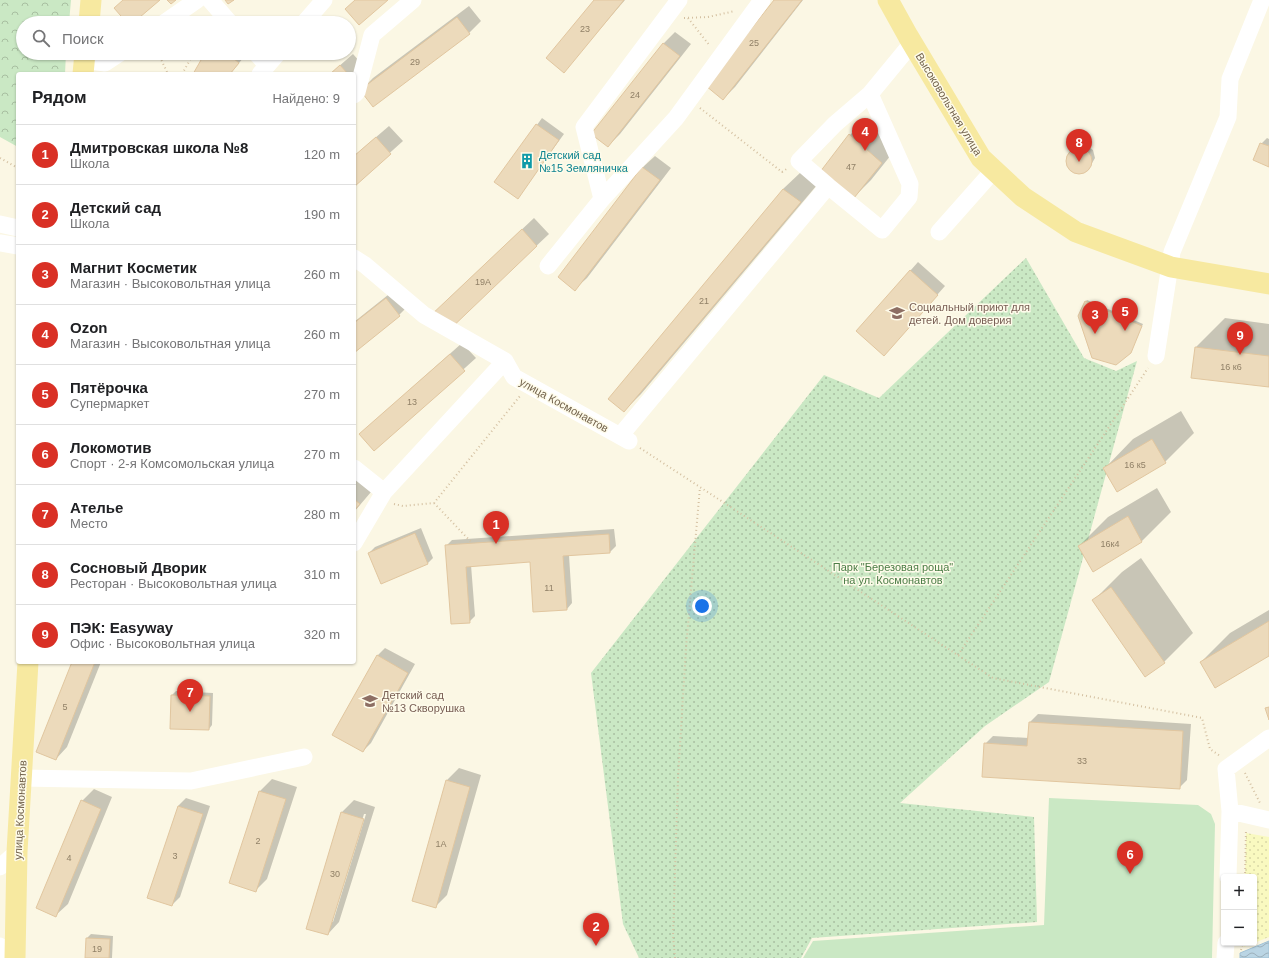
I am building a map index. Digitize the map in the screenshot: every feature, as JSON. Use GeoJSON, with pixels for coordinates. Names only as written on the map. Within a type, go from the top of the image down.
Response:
{"type":"FeatureCollection","features":[{"type":"Feature","properties":{"kind":"main road"},"geometry":{"type":"LineString","coordinates":[[90,16],[91,0]]}},
{"type":"Feature","properties":{"kind":"main road","name":"Высоковольтная улица"},"geometry":{"type":"LineString","coordinates":[[888,0],[981,158],[1023,197],[1076,232],[1171,267],[1269,284]]}},
{"type":"Feature","properties":{"kind":"main road","name":"улица Космонавтов"},"geometry":{"type":"LineString","coordinates":[[15,958],[17,852],[28,664]]}},
{"type":"Feature","properties":{"kind":"street"},"geometry":{"type":"LineString","coordinates":[[174,16],[197,0]]}},
{"type":"Feature","properties":{"kind":"street"},"geometry":{"type":"LineString","coordinates":[[210,0],[224,16]]}},
{"type":"Feature","properties":{"kind":"street"},"geometry":{"type":"LineString","coordinates":[[310,16],[324,0]]}},
{"type":"Feature","properties":{"kind":"street"},"geometry":{"type":"LineString","coordinates":[[356,93],[372,35],[413,0]]}},
{"type":"Feature","properties":{"kind":"street"},"geometry":{"type":"LineString","coordinates":[[602,199],[584,127],[679,0]]}},
{"type":"Feature","properties":{"kind":"street"},"geometry":{"type":"LineString","coordinates":[[1156,356],[1171,267],[1172,252],[1228,117],[1230,79],[1262,0]]}},
{"type":"Feature","properties":{"kind":"street"},"geometry":{"type":"LineString","coordinates":[[548,266],[602,199],[676,118],[760,3]]}},
{"type":"Feature","properties":{"kind":"street"},"geometry":{"type":"LineString","coordinates":[[870,94],[910,184],[909,197],[882,230],[799,161],[835,124],[870,94],[912,43]]}},
{"type":"Feature","properties":{"kind":"street"},"geometry":{"type":"LineString","coordinates":[[84,62],[105,63],[110,60]]}},
{"type":"Feature","properties":{"kind":"street"},"geometry":{"type":"LineString","coordinates":[[939,232],[994,170]]}},
{"type":"Feature","properties":{"kind":"street"},"geometry":{"type":"LineString","coordinates":[[625,438],[828,186]]}},
{"type":"Feature","properties":{"kind":"street"},"geometry":{"type":"LineString","coordinates":[[0,224],[16,228]]}},
{"type":"Feature","properties":{"kind":"street"},"geometry":{"type":"LineString","coordinates":[[0,243],[16,246]]}},
{"type":"Feature","properties":{"kind":"street"},"geometry":{"type":"LineString","coordinates":[[356,259],[365,265],[424,315],[505,361],[384,492],[356,540]]}},
{"type":"Feature","properties":{"kind":"street","name":"улица Космонавтов"},"geometry":{"type":"LineString","coordinates":[[505,361],[514,377],[625,438]]}},
{"type":"Feature","properties":{"kind":"street"},"geometry":{"type":"LineString","coordinates":[[356,470],[384,492]]}},
{"type":"Feature","properties":{"kind":"street"},"geometry":{"type":"LineString","coordinates":[[1228,874],[1230,811],[1226,768],[1269,738]]}},
{"type":"Feature","properties":{"kind":"street"},"geometry":{"type":"LineString","coordinates":[[21,778],[191,781],[304,756]]}},
{"type":"Feature","properties":{"kind":"street"},"geometry":{"type":"LineString","coordinates":[[1230,811],[1269,820]]}},
{"type":"Feature","properties":{"kind":"street"},"geometry":{"type":"LineString","coordinates":[[0,868],[17,852]]}},
{"type":"Feature","properties":{"kind":"street"},"geometry":{"type":"LineString","coordinates":[[0,946],[8,958]]}},
{"type":"Feature","properties":{"kind":"street"},"geometry":{"type":"LineString","coordinates":[[1225,958],[1226,946]]}},
{"type":"Feature","properties":{"kind":"path"},"geometry":{"type":"LineString","coordinates":[[665,18],[708,17],[760,3]]}},
{"type":"Feature","properties":{"kind":"path"},"geometry":{"type":"LineString","coordinates":[[688,18],[720,58]]}},
{"type":"Feature","properties":{"kind":"path"},"geometry":{"type":"LineString","coordinates":[[161,60],[167,72]]}},
{"type":"Feature","properties":{"kind":"path"},"geometry":{"type":"LineString","coordinates":[[183,72],[190,60]]}},
{"type":"Feature","properties":{"kind":"path"},"geometry":{"type":"LineString","coordinates":[[690,99],[782,172],[799,161]]}},
{"type":"Feature","properties":{"kind":"path"},"geometry":{"type":"LineString","coordinates":[[0,158],[16,167]]}},
{"type":"Feature","properties":{"kind":"path"},"geometry":{"type":"LineString","coordinates":[[958,655],[1156,356]]}},
{"type":"Feature","properties":{"kind":"path"},"geometry":{"type":"LineString","coordinates":[[384,492],[384,500],[402,506],[434,504],[529,386]]}},
{"type":"Feature","properties":{"kind":"path"},"geometry":{"type":"LineString","coordinates":[[625,438],[993,678],[1202,718],[1210,749],[1245,772],[1269,820]]}},
{"type":"Feature","properties":{"kind":"path"},"geometry":{"type":"LineString","coordinates":[[675,958],[673,936],[679,770],[686,648],[700,487]]}},
{"type":"Feature","properties":{"kind":"path"},"geometry":{"type":"LineString","coordinates":[[434,504],[472,544]]}},
{"type":"Feature","properties":{"kind":"path"},"geometry":{"type":"LineString","coordinates":[[1245,874],[1246,829]]}},
{"type":"Feature","properties":{"kind":"green space"},"geometry":{"type":"Polygon","coordinates":[[[0,0],[71,0],[70,16],[16,16],[16,60],[66,60],[65,72],[16,72],[16,146],[0,137],[0,0]]]}},
{"type":"Feature","properties":{"kind":"green space","name":"Парк \"Березовая роща\" на ул. Космонавтов"},"geometry":{"type":"Polygon","coordinates":[[[1026,258],[1084,358],[1116,371],[1137,361],[1049,682],[985,726],[900,803],[1034,817],[1037,922],[812,938],[801,958],[639,958],[623,924],[591,673],[824,375],[879,398],[1026,258]]]}},
{"type":"Feature","properties":{"kind":"green space"},"geometry":{"type":"Polygon","coordinates":[[[1049,798],[1198,805],[1211,814],[1215,824],[1212,958],[803,958],[813,941],[1044,925],[1049,798]]]}},
{"type":"Feature","properties":{"kind":"sand"},"geometry":{"type":"Polygon","coordinates":[[[1246,833],[1269,837],[1269,937],[1257,942],[1257,874],[1245,874],[1246,833]]]}},
{"type":"Feature","properties":{"kind":"water"},"geometry":{"type":"Polygon","coordinates":[[[1269,941],[1269,958],[1240,958],[1240,953],[1269,941]]]}},
{"type":"Feature","properties":{"kind":"building"},"geometry":{"type":"Polygon","coordinates":[[[123,0],[160,0],[141,16],[121,16],[114,8],[123,0]]]}},
{"type":"Feature","properties":{"kind":"building"},"geometry":{"type":"Polygon","coordinates":[[[167,0],[176,0],[171,4],[167,0]]]}},
{"type":"Feature","properties":{"kind":"building"},"geometry":{"type":"Polygon","coordinates":[[[225,0],[234,0],[228,4],[225,0]]]}},
{"type":"Feature","properties":{"kind":"building"},"geometry":{"type":"Polygon","coordinates":[[[355,0],[388,0],[359,25],[356,22],[356,16],[351,16],[345,9],[355,0]]]}},
{"type":"Feature","properties":{"kind":"building"},"geometry":{"type":"Polygon","coordinates":[[[594,0],[624,0],[564,73],[546,58],[594,0]]]}},
{"type":"Feature","properties":{"kind":"building"},"geometry":{"type":"Polygon","coordinates":[[[774,0],[802,0],[723,100],[706,86],[774,0]]]}},
{"type":"Feature","properties":{"kind":"building"},"geometry":{"type":"Polygon","coordinates":[[[457,17],[470,34],[373,107],[360,90],[457,17]]]}},
{"type":"Feature","properties":{"kind":"building"},"geometry":{"type":"Polygon","coordinates":[[[663,43],[680,56],[608,147],[591,134],[663,43]]]}},
{"type":"Feature","properties":{"kind":"building"},"geometry":{"type":"Polygon","coordinates":[[[201,60],[235,60],[239,63],[232,72],[194,72],[201,60]]]}},
{"type":"Feature","properties":{"kind":"building"},"geometry":{"type":"Polygon","coordinates":[[[340,65],[346,72],[332,72],[340,65]]]}},
{"type":"Feature","properties":{"kind":"building","name":"Детский сад №15 Земляничка"},"geometry":{"type":"Polygon","coordinates":[[[536,124],[559,140],[518,199],[494,182],[536,124]]]}},
{"type":"Feature","properties":{"kind":"building"},"geometry":{"type":"Polygon","coordinates":[[[849,134],[882,163],[854,198],[820,172],[849,134]]]}},
{"type":"Feature","properties":{"kind":"building"},"geometry":{"type":"Polygon","coordinates":[[[376,137],[391,154],[356,185],[356,154],[376,137]]]}},
{"type":"Feature","properties":{"kind":"building"},"geometry":{"type":"Polygon","coordinates":[[[1260,143],[1269,146],[1269,167],[1253,160],[1260,143]]]}},
{"type":"Feature","properties":{"kind":"building"},"geometry":{"type":"Polygon","coordinates":[[[1079,148],[1088,152],[1092,161],[1088,170],[1079,174],[1070,170],[1066,161],[1070,152],[1079,148]]]}},
{"type":"Feature","properties":{"kind":"building"},"geometry":{"type":"Polygon","coordinates":[[[642,167],[660,180],[575,291],[558,277],[642,167]]]}},
{"type":"Feature","properties":{"kind":"building"},"geometry":{"type":"Polygon","coordinates":[[[783,189],[801,202],[624,412],[608,399],[783,189]]]}},
{"type":"Feature","properties":{"kind":"building"},"geometry":{"type":"Polygon","coordinates":[[[522,229],[537,246],[445,334],[429,317],[522,229]]]}},
{"type":"Feature","properties":{"kind":"building","name":"Социальный приют для детей. Дом доверия"},"geometry":{"type":"Polygon","coordinates":[[[910,270],[938,295],[884,356],[856,331],[910,270]]]}},
{"type":"Feature","properties":{"kind":"building"},"geometry":{"type":"Polygon","coordinates":[[[386,298],[400,316],[356,351],[356,321],[386,298]]]}},
{"type":"Feature","properties":{"kind":"building"},"geometry":{"type":"Polygon","coordinates":[[[1085,301],[1142,326],[1131,353],[1116,365],[1092,358],[1078,316],[1085,301]]]}},
{"type":"Feature","properties":{"kind":"building"},"geometry":{"type":"Polygon","coordinates":[[[1195,347],[1269,356],[1269,387],[1191,378],[1195,347]]]}},
{"type":"Feature","properties":{"kind":"building"},"geometry":{"type":"Polygon","coordinates":[[[450,354],[465,371],[374,451],[359,434],[450,354]]]}},
{"type":"Feature","properties":{"kind":"building"},"geometry":{"type":"Polygon","coordinates":[[[1152,439],[1166,463],[1117,492],[1103,468],[1152,439]]]}},
{"type":"Feature","properties":{"kind":"building"},"geometry":{"type":"Polygon","coordinates":[[[356,501],[360,504],[356,509],[356,501]]]}},
{"type":"Feature","properties":{"kind":"building"},"geometry":{"type":"Polygon","coordinates":[[[1128,516],[1142,542],[1093,572],[1078,546],[1128,516]]]}},
{"type":"Feature","properties":{"kind":"building"},"geometry":{"type":"Polygon","coordinates":[[[415,533],[428,564],[381,584],[368,553],[415,533]]]}},
{"type":"Feature","properties":{"kind":"building"},"geometry":{"type":"Polygon","coordinates":[[[609,534],[610,553],[563,556],[567,610],[533,612],[530,562],[466,567],[470,623],[451,624],[445,545],[609,534]]]}},
{"type":"Feature","properties":{"kind":"building"},"geometry":{"type":"Polygon","coordinates":[[[1111,587],[1165,663],[1145,677],[1092,600],[1111,587]]]}},
{"type":"Feature","properties":{"kind":"building"},"geometry":{"type":"Polygon","coordinates":[[[1269,621],[1269,656],[1215,688],[1200,662],[1269,621]]]}},
{"type":"Feature","properties":{"kind":"building"},"geometry":{"type":"Polygon","coordinates":[[[377,655],[408,673],[363,752],[332,735],[377,655]]]}},
{"type":"Feature","properties":{"kind":"building"},"geometry":{"type":"Polygon","coordinates":[[[71,664],[94,664],[56,760],[36,752],[71,664]]]}},
{"type":"Feature","properties":{"kind":"building"},"geometry":{"type":"Polygon","coordinates":[[[171,695],[210,696],[209,730],[170,729],[171,695]]]}},
{"type":"Feature","properties":{"kind":"building"},"geometry":{"type":"Polygon","coordinates":[[[1269,707],[1269,720],[1265,708],[1269,707]]]}},
{"type":"Feature","properties":{"kind":"building"},"geometry":{"type":"Polygon","coordinates":[[[1029,722],[1183,731],[1180,789],[982,777],[984,743],[1027,746],[1029,722]]]}},
{"type":"Feature","properties":{"kind":"building"},"geometry":{"type":"Polygon","coordinates":[[[446,780],[470,787],[436,908],[412,901],[446,780]]]}},
{"type":"Feature","properties":{"kind":"building"},"geometry":{"type":"Polygon","coordinates":[[[259,791],[286,799],[256,892],[229,883],[259,791]]]}},
{"type":"Feature","properties":{"kind":"building"},"geometry":{"type":"Polygon","coordinates":[[[81,800],[101,809],[56,917],[36,908],[81,800]]]}},
{"type":"Feature","properties":{"kind":"building"},"geometry":{"type":"Polygon","coordinates":[[[178,806],[203,814],[172,906],[147,898],[178,806]]]}},
{"type":"Feature","properties":{"kind":"building"},"geometry":{"type":"Polygon","coordinates":[[[341,812],[364,819],[328,935],[306,929],[341,812]]]}},
{"type":"Feature","properties":{"kind":"building"},"geometry":{"type":"Polygon","coordinates":[[[86,938],[110,939],[109,958],[85,958],[86,938]]]}},
{"type":"Feature","properties":{"kind":"place","name":"Ozon"},"geometry":{"type":"Point","coordinates":[865,151]}},
{"type":"Feature","properties":{"kind":"place","name":"Детский сад №15 Земляничка"},"geometry":{"type":"Point","coordinates":[527,161]}},
{"type":"Feature","properties":{"kind":"place","name":"Сосновый Дворик"},"geometry":{"type":"Point","coordinates":[1079,162]}},
{"type":"Feature","properties":{"kind":"place","name":"Социальный приют для детей. Дом доверия"},"geometry":{"type":"Point","coordinates":[897,313]}},
{"type":"Feature","properties":{"kind":"place","name":"Пятёрочка"},"geometry":{"type":"Point","coordinates":[1125,331]}},
{"type":"Feature","properties":{"kind":"place","name":"Магнит Косметик"},"geometry":{"type":"Point","coordinates":[1095,334]}},
{"type":"Feature","properties":{"kind":"place","name":"ПЭК: Easyway"},"geometry":{"type":"Point","coordinates":[1240,355]}},
{"type":"Feature","properties":{"kind":"place","name":"Дмитровская школа №8"},"geometry":{"type":"Point","coordinates":[496,544]}},
{"type":"Feature","properties":{"kind":"place","name":"Детский сад №13 Скворушка"},"geometry":{"type":"Point","coordinates":[370,701]}},
{"type":"Feature","properties":{"kind":"place","name":"Ателье"},"geometry":{"type":"Point","coordinates":[190,712]}},
{"type":"Feature","properties":{"kind":"place","name":"Локомотив"},"geometry":{"type":"Point","coordinates":[1130,874]}},
{"type":"Feature","properties":{"kind":"place","name":"Детский сад"},"geometry":{"type":"Point","coordinates":[596,946]}}]}
